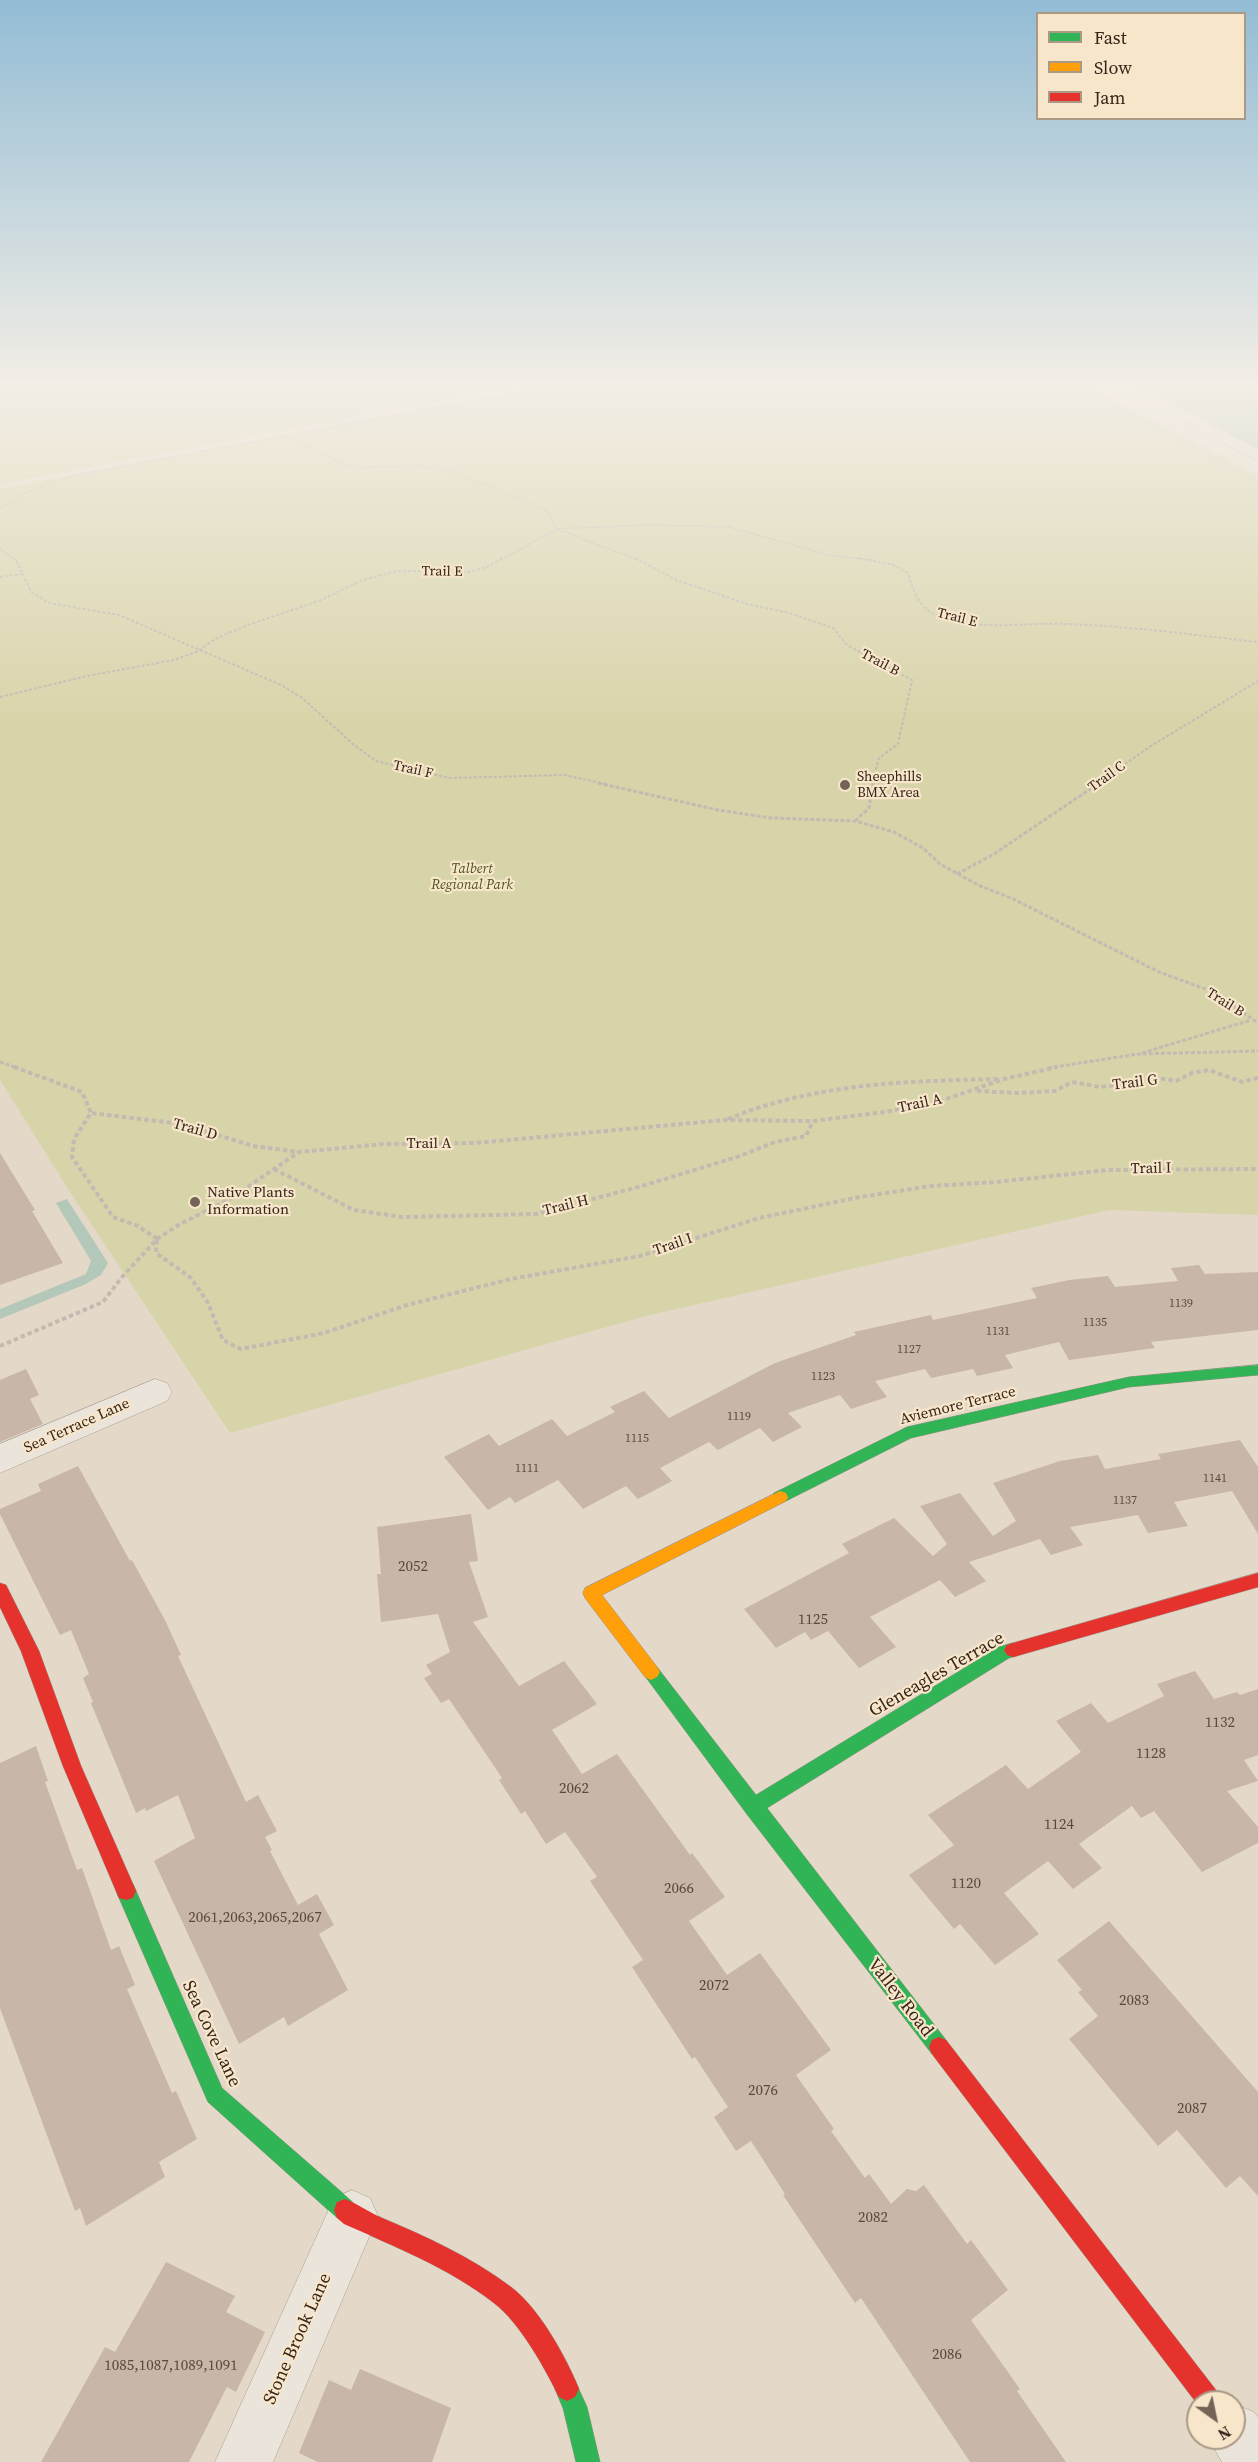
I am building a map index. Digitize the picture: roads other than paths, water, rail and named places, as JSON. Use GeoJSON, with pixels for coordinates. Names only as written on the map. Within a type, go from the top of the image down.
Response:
{"type":"FeatureCollection","features":[{"type":"Feature","properties":{"kind":"street","name":"Aviemore Terrace"},"geometry":{"type":"LineString","coordinates":[[591,1593],[907,1432],[1129,1382],[1258,1370]]}},
{"type":"Feature","properties":{"kind":"street","name":"Sea Terrace Lane"},"geometry":{"type":"LineString","coordinates":[[0,1460],[155,1392]]}},
{"type":"Feature","properties":{"kind":"street","name":"Gleneagles Terrace"},"geometry":{"type":"LineString","coordinates":[[753,1807],[1005,1652],[1258,1580]]}},
{"type":"Feature","properties":{"kind":"street","name":"Sea Cove Lane"},"geometry":{"type":"LineString","coordinates":[[0,1590],[30,1651],[72,1766],[215,2095],[352,2216],[439,2254],[504,2296],[532,2328],[557,2367],[575,2407],[588,2462]]}},
{"type":"Feature","properties":{"kind":"street","name":"Valley Road"},"geometry":{"type":"LineString","coordinates":[[591,1593],[1202,2390]]}},
{"type":"Feature","properties":{"kind":"street","name":"Stone Brook Lane"},"geometry":{"type":"LineString","coordinates":[[244,2462],[352,2216]]}},
{"type":"Feature","properties":{"kind":"street"},"geometry":{"type":"LineString","coordinates":[[1246,2448],[1257,2462]]}},
{"type":"Feature","properties":{"kind":"place","name":"Sheephills BMX Area"},"geometry":{"type":"Point","coordinates":[845,785]}},
{"type":"Feature","properties":{"kind":"place","name":"Native Plants Information"},"geometry":{"type":"Point","coordinates":[195,1202]}},
{"type":"Feature","properties":{"kind":"park label","name":"Talbert Regional Park"},"geometry":{"type":"Point","coordinates":[472,878]}}]}
